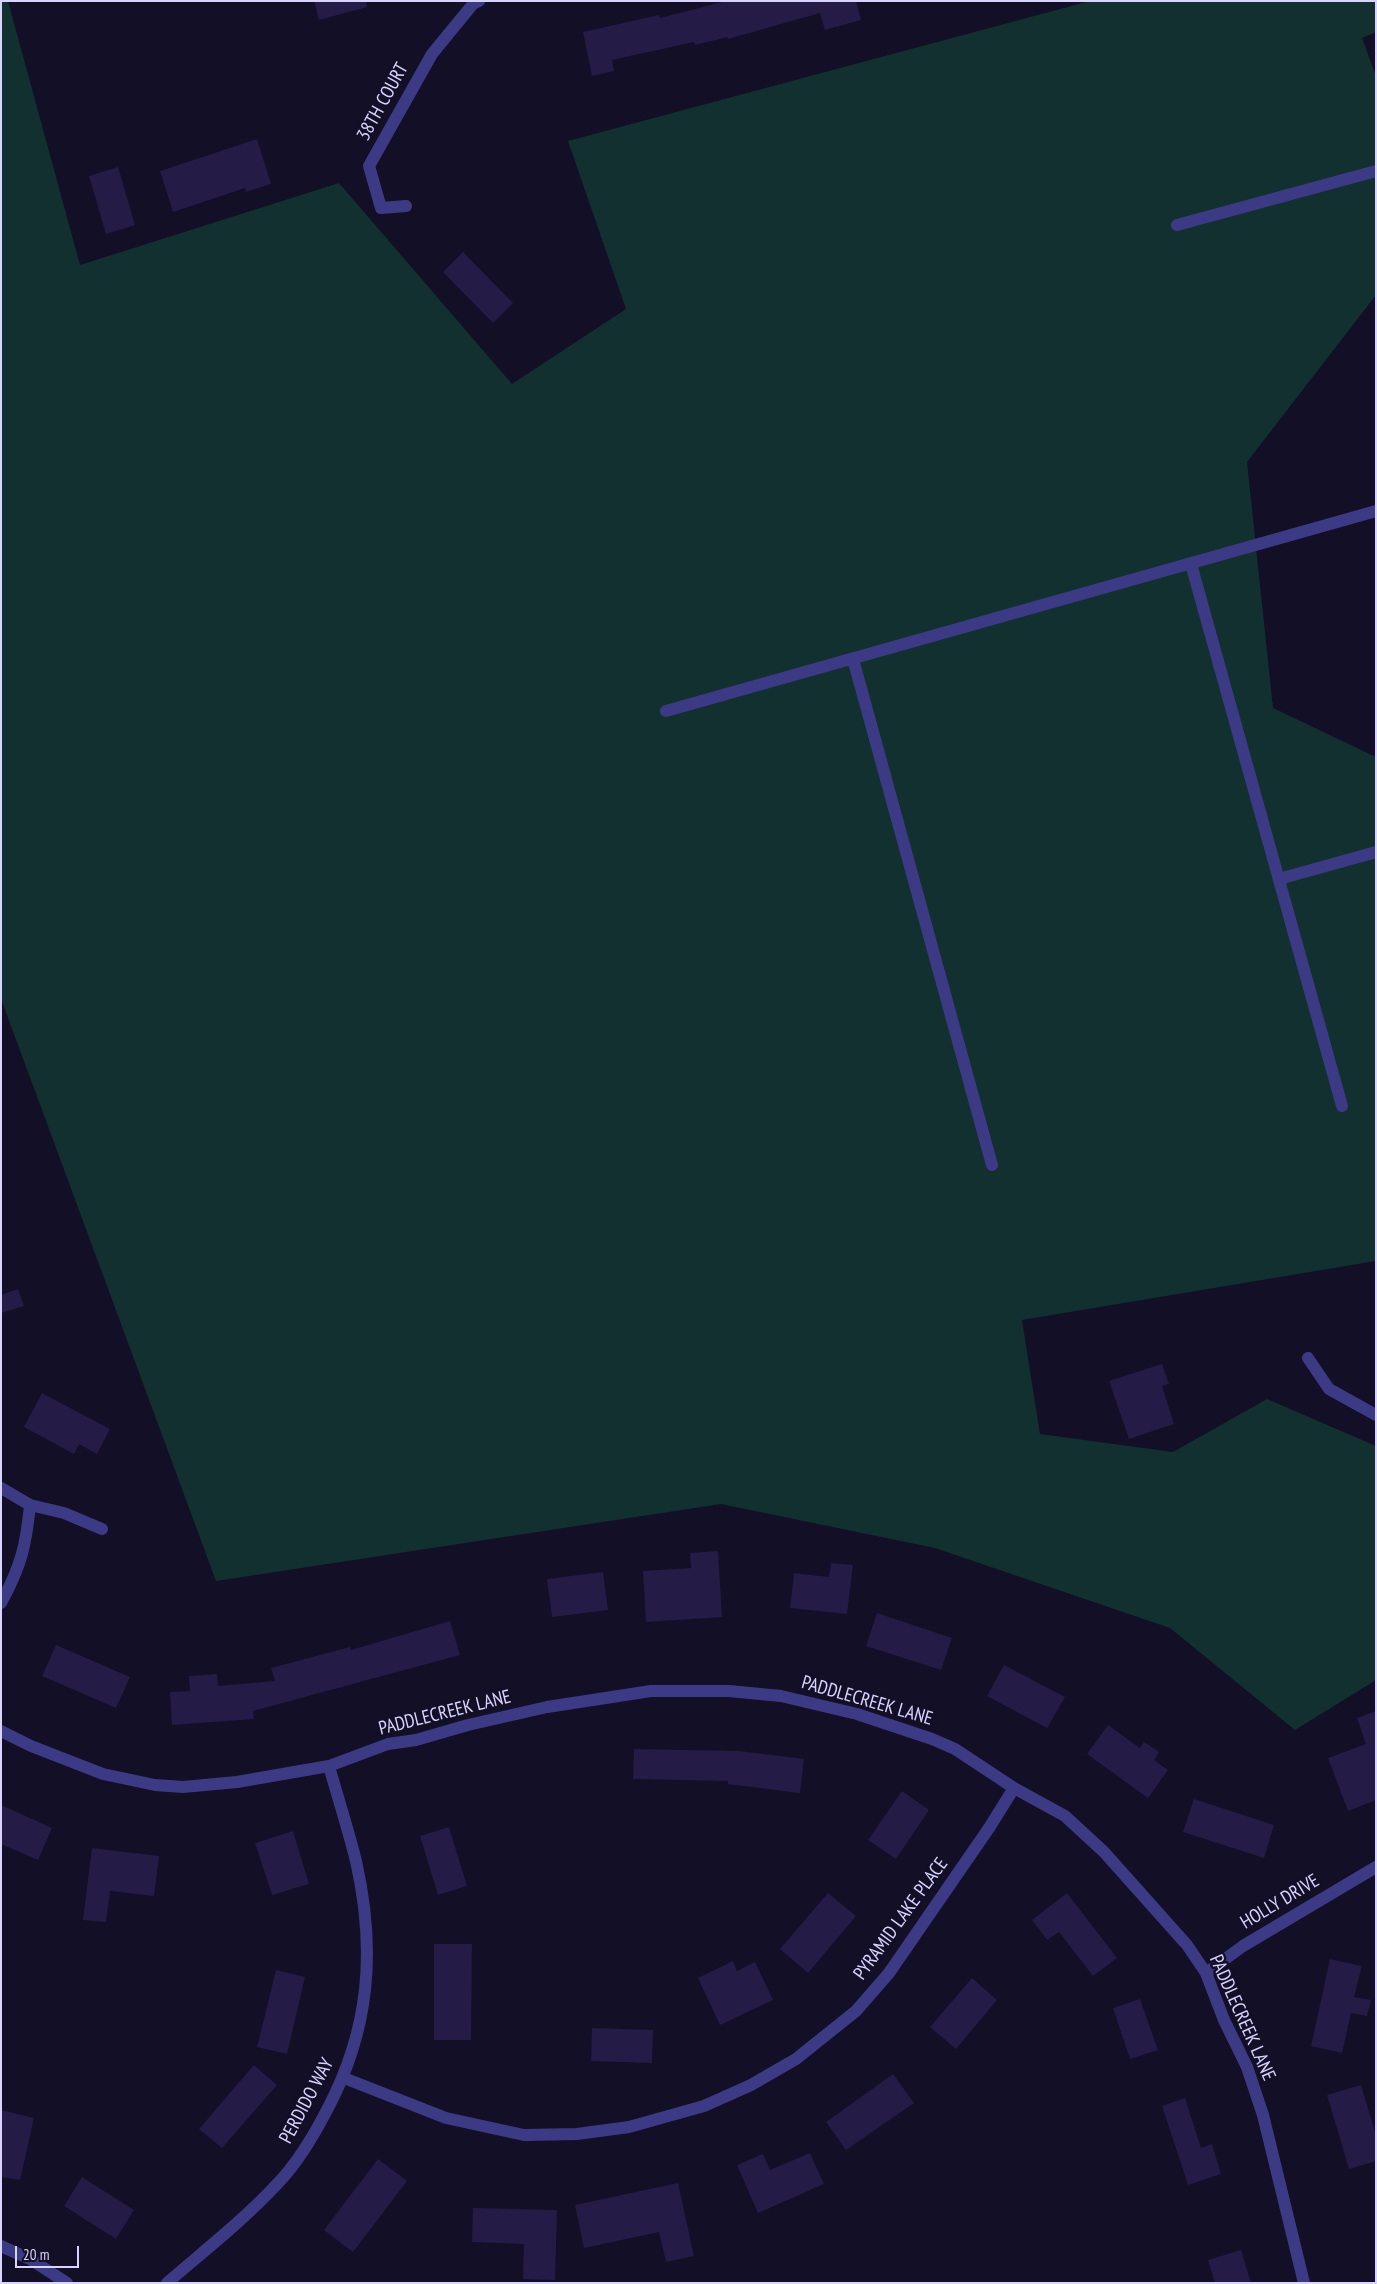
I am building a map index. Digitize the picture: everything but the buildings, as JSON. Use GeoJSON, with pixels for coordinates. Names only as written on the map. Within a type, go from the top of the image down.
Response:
{"type":"FeatureCollection","features":[{"type":"Feature","properties":{"kind":"street","name":"38TH COURT"},"geometry":{"type":"LineString","coordinates":[[406,206],[381,208],[369,166],[432,54],[475,2]]}},
{"type":"Feature","properties":{"kind":"street"},"geometry":{"type":"LineString","coordinates":[[1177,224],[1376,171]]}},
{"type":"Feature","properties":{"kind":"street"},"geometry":{"type":"LineString","coordinates":[[666,711],[1376,511]]}},
{"type":"Feature","properties":{"kind":"street"},"geometry":{"type":"LineString","coordinates":[[1191,564],[1342,1106]]}},
{"type":"Feature","properties":{"kind":"street"},"geometry":{"type":"LineString","coordinates":[[853,659],[992,1165]]}},
{"type":"Feature","properties":{"kind":"street"},"geometry":{"type":"LineString","coordinates":[[1279,879],[1376,852]]}},
{"type":"Feature","properties":{"kind":"street"},"geometry":{"type":"LineString","coordinates":[[1308,1358],[1329,1389],[1376,1415]]}},
{"type":"Feature","properties":{"kind":"street"},"geometry":{"type":"LineString","coordinates":[[1,1488],[30,1504],[64,1513],[102,1529]]}},
{"type":"Feature","properties":{"kind":"street"},"geometry":{"type":"LineString","coordinates":[[1,1603],[14,1580],[27,1543],[30,1504]]}},
{"type":"Feature","properties":{"kind":"street","name":"PADDLECREEK LANE"},"geometry":{"type":"LineString","coordinates":[[1,1731],[31,1746],[103,1774],[155,1785],[183,1787],[237,1782],[329,1766],[388,1744],[416,1740],[468,1725],[564,1704],[651,1691],[730,1691],[781,1696],[832,1707],[932,1739],[955,1749],[1014,1788],[1064,1816],[1085,1833],[1188,1945],[1206,1973],[1224,2020],[1247,2067],[1263,2115],[1304,2283]]}},
{"type":"Feature","properties":{"kind":"street","name":"PERDIDO WAY"},"geometry":{"type":"LineString","coordinates":[[167,2283],[244,2217],[281,2181],[310,2142],[344,2078],[358,2036],[363,2011],[368,1960],[356,1862],[329,1766]]}},
{"type":"Feature","properties":{"kind":"street","name":"PYRAMID LAKE PLACE"},"geometry":{"type":"LineString","coordinates":[[344,2078],[446,2118],[524,2135],[576,2134],[628,2127],[704,2106],[744,2089],[796,2059],[861,2004],[890,1973],[989,1828],[1014,1788]]}},
{"type":"Feature","properties":{"kind":"street","name":"HOLLY DRIVE"},"geometry":{"type":"LineString","coordinates":[[1206,1973],[1243,1946],[1376,1866]]}},
{"type":"Feature","properties":{"kind":"street"},"geometry":{"type":"LineString","coordinates":[[1,2246],[37,2264],[67,2283]]}},
{"type":"Feature","properties":{"kind":"green space"},"geometry":{"type":"Polygon","coordinates":[[[1,1],[8,1],[80,265],[339,183],[512,384],[626,309],[568,141],[1090,1],[1376,1],[1376,32],[1362,38],[1376,76],[1376,295],[1247,462],[1273,708],[1376,757],[1376,1261],[1022,1320],[1040,1434],[1173,1452],[1267,1399],[1376,1446],[1376,1680],[1295,1730],[1170,1628],[935,1548],[721,1504],[216,1581],[1,999],[1,1]]]}}]}
